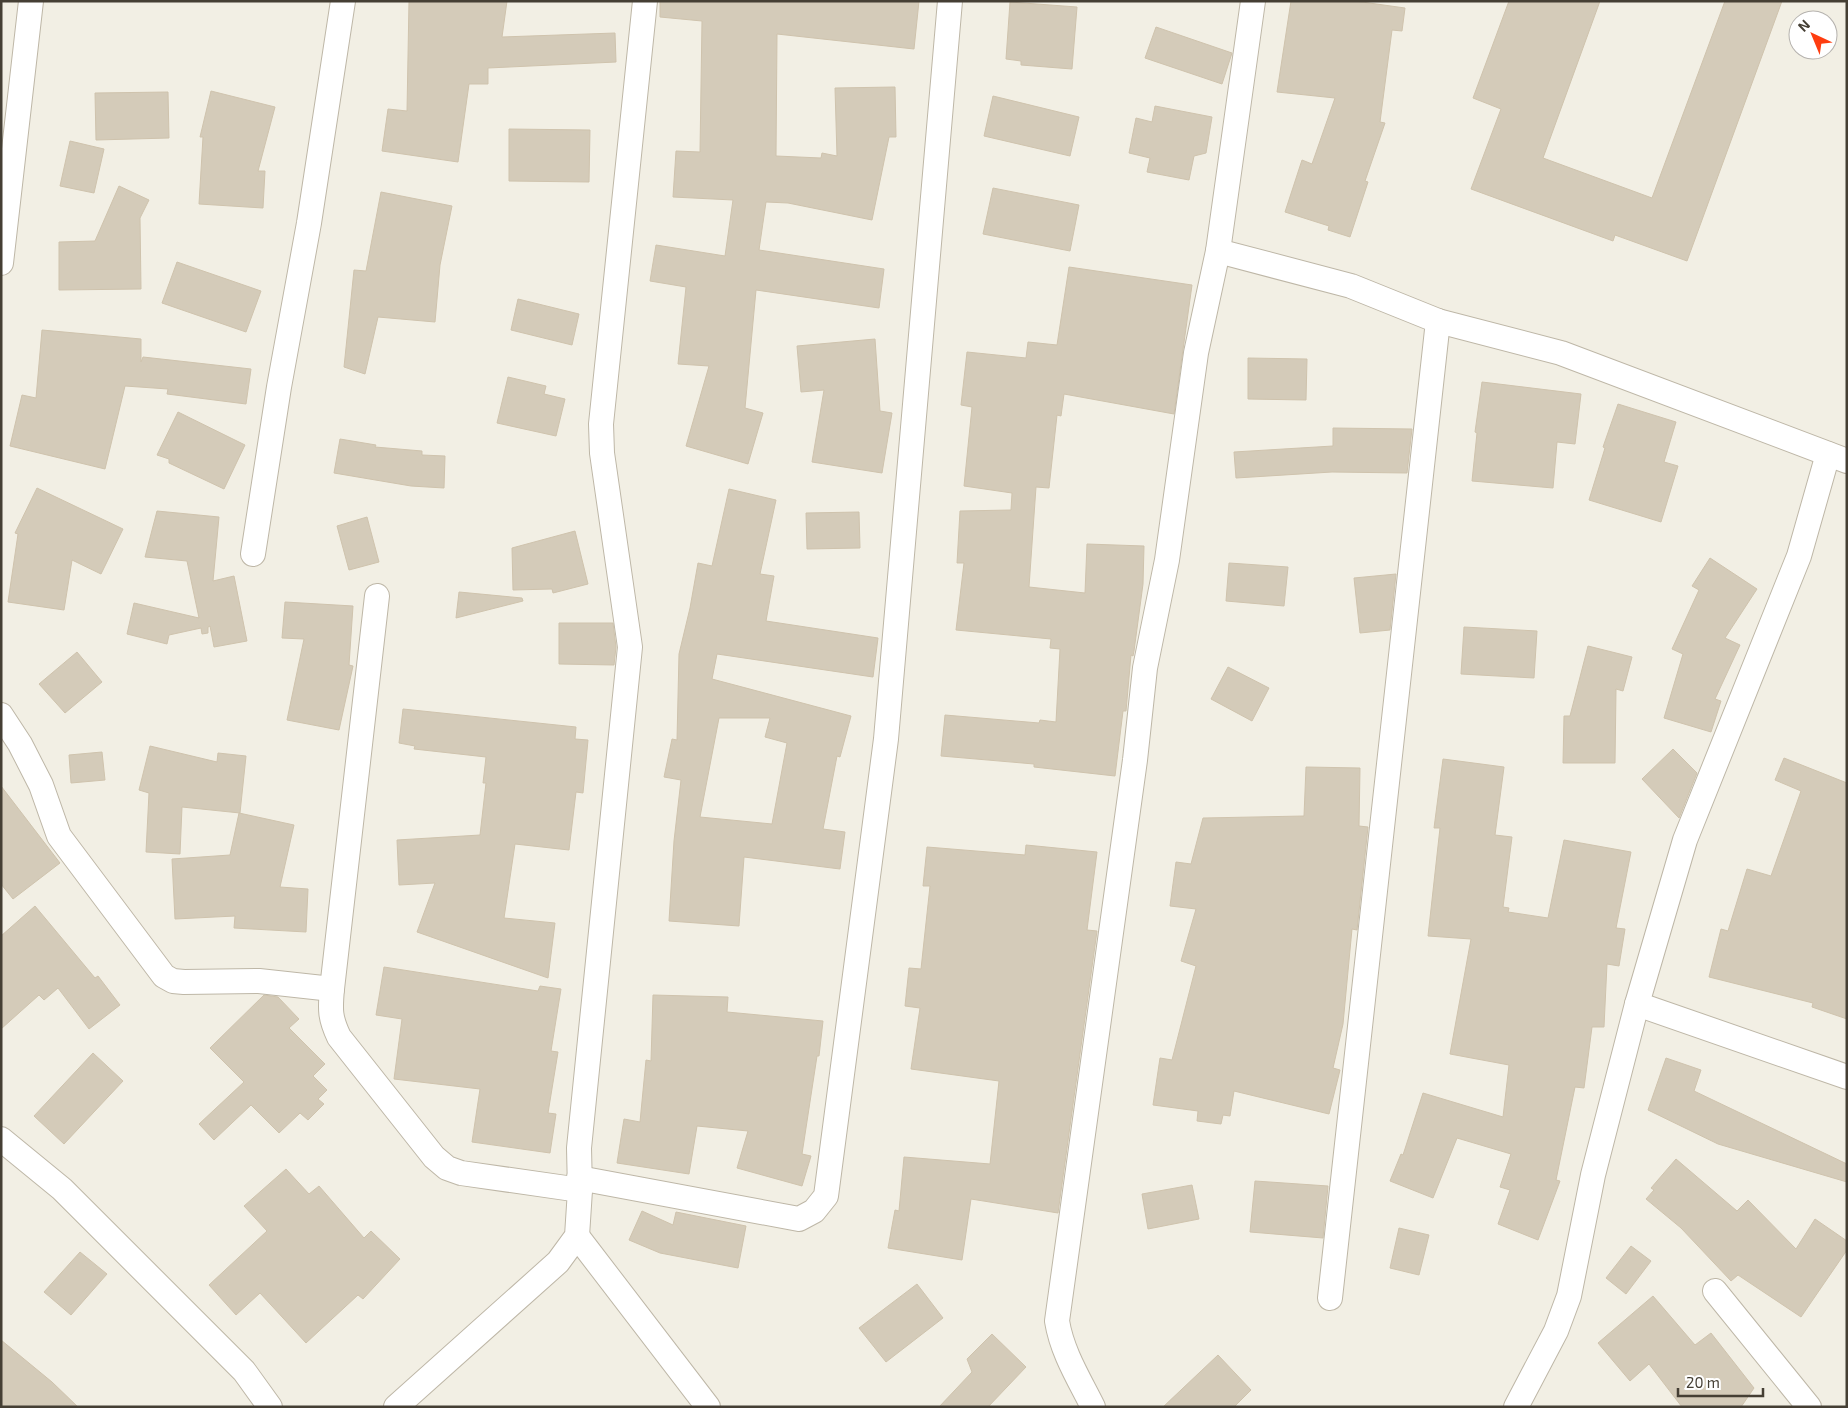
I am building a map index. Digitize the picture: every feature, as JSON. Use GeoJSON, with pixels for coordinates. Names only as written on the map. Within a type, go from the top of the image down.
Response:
{"type":"FeatureCollection","features":[{"type":"Feature","properties":{"kind":"street"},"geometry":{"type":"LineString","coordinates":[[1,263],[31,1]]}},
{"type":"Feature","properties":{"kind":"street"},"geometry":{"type":"LineString","coordinates":[[253,554],[279,387],[309,223],[343,1]]}},
{"type":"Feature","properties":{"kind":"street"},"geometry":{"type":"LineString","coordinates":[[396,1407],[558,1262],[577,1236],[580,1184],[579,1148],[630,647],[602,453],[601,424],[645,1]]}},
{"type":"Feature","properties":{"kind":"street"},"geometry":{"type":"LineString","coordinates":[[377,596],[332,989],[332,1022],[339,1037],[434,1156],[447,1168],[461,1173],[580,1184],[799,1219],[814,1211],[826,1196],[886,739],[950,1]]}},
{"type":"Feature","properties":{"kind":"street"},"geometry":{"type":"LineString","coordinates":[[1093,1407],[1067,1356],[1060,1338],[1057,1321],[1135,760],[1145,668],[1167,560],[1196,353],[1218,251],[1252,1]]}},
{"type":"Feature","properties":{"kind":"street"},"geometry":{"type":"LineString","coordinates":[[1218,251],[1351,286],[1438,321],[1561,353],[1837,457],[1685,840],[1637,1004],[1593,1175],[1569,1296],[1556,1331],[1516,1407]]}},
{"type":"Feature","properties":{"kind":"street"},"geometry":{"type":"LineString","coordinates":[[1330,1298],[1438,321]]}},
{"type":"Feature","properties":{"kind":"street"},"geometry":{"type":"LineString","coordinates":[[1,715],[20,744],[41,785],[59,836],[164,976],[173,981],[184,982],[259,981],[332,989]]}},
{"type":"Feature","properties":{"kind":"street"},"geometry":{"type":"LineString","coordinates":[[1637,1004],[1847,1078]]}},
{"type":"Feature","properties":{"kind":"street"},"geometry":{"type":"LineString","coordinates":[[1,1139],[62,1189],[244,1371],[270,1407]]}},
{"type":"Feature","properties":{"kind":"street"},"geometry":{"type":"LineString","coordinates":[[577,1236],[708,1407]]}},
{"type":"Feature","properties":{"kind":"street"},"geometry":{"type":"LineString","coordinates":[[1715,1291],[1809,1407]]}},
{"type":"Feature","properties":{"kind":"building"},"geometry":{"type":"Polygon","coordinates":[[[409,1],[507,1],[502,37],[615,33],[616,62],[488,68],[488,84],[469,84],[458,162],[382,151],[388,109],[407,111],[409,1]]]}},
{"type":"Feature","properties":{"kind":"building"},"geometry":{"type":"Polygon","coordinates":[[[660,1],[919,1],[914,49],[777,34],[776,156],[821,158],[822,153],[837,156],[835,88],[895,87],[896,137],[889,137],[872,220],[788,203],[766,202],[759,250],[884,269],[879,308],[756,290],[745,408],[763,413],[748,464],[686,446],[709,366],[678,364],[686,287],[650,281],[656,245],[725,256],[733,200],[673,197],[676,151],[700,152],[702,21],[660,17],[660,1]]]}},
{"type":"Feature","properties":{"kind":"building"},"geometry":{"type":"Polygon","coordinates":[[[1291,1],[1355,1],[1405,8],[1402,31],[1392,30],[1380,122],[1385,123],[1365,181],[1368,182],[1350,237],[1328,230],[1329,226],[1285,212],[1302,160],[1312,164],[1335,98],[1277,92],[1291,1]]]}},
{"type":"Feature","properties":{"kind":"building"},"geometry":{"type":"Polygon","coordinates":[[[1509,1],[1600,1],[1543,158],[1652,198],[1725,1],[1782,1],[1687,261],[1615,235],[1613,241],[1471,189],[1501,109],[1473,98],[1509,1]]]}},
{"type":"Feature","properties":{"kind":"building"},"geometry":{"type":"Polygon","coordinates":[[[1010,2],[1077,7],[1072,69],[1021,65],[1021,61],[1006,59],[1010,2]]]}},
{"type":"Feature","properties":{"kind":"building"},"geometry":{"type":"Polygon","coordinates":[[[1156,27],[1232,53],[1222,84],[1145,58],[1156,27]]]}},
{"type":"Feature","properties":{"kind":"building"},"geometry":{"type":"Polygon","coordinates":[[[211,91],[275,107],[258,171],[265,171],[263,208],[199,204],[203,137],[200,137],[211,91]]]}},
{"type":"Feature","properties":{"kind":"building"},"geometry":{"type":"Polygon","coordinates":[[[168,92],[169,138],[96,140],[95,93],[168,92]]]}},
{"type":"Feature","properties":{"kind":"building"},"geometry":{"type":"Polygon","coordinates":[[[993,96],[1079,117],[1070,156],[984,136],[993,96]]]}},
{"type":"Feature","properties":{"kind":"building"},"geometry":{"type":"Polygon","coordinates":[[[1155,106],[1212,117],[1206,153],[1194,156],[1189,180],[1147,172],[1150,158],[1129,153],[1136,118],[1152,122],[1155,106]]]}},
{"type":"Feature","properties":{"kind":"building"},"geometry":{"type":"Polygon","coordinates":[[[509,129],[590,130],[589,182],[509,181],[509,129]]]}},
{"type":"Feature","properties":{"kind":"building"},"geometry":{"type":"Polygon","coordinates":[[[70,141],[104,149],[94,193],[60,186],[70,141]]]}},
{"type":"Feature","properties":{"kind":"building"},"geometry":{"type":"Polygon","coordinates":[[[119,186],[149,200],[140,218],[141,289],[59,290],[59,242],[95,241],[119,186]]]}},
{"type":"Feature","properties":{"kind":"building"},"geometry":{"type":"Polygon","coordinates":[[[993,188],[1079,205],[1070,251],[983,234],[993,188]]]}},
{"type":"Feature","properties":{"kind":"building"},"geometry":{"type":"Polygon","coordinates":[[[381,192],[452,206],[440,265],[435,322],[378,317],[365,374],[344,367],[354,270],[366,271],[381,192]]]}},
{"type":"Feature","properties":{"kind":"building"},"geometry":{"type":"Polygon","coordinates":[[[177,262],[261,291],[246,332],[162,303],[177,262]]]}},
{"type":"Feature","properties":{"kind":"building"},"geometry":{"type":"Polygon","coordinates":[[[1069,267],[1192,285],[1174,414],[1064,394],[1061,416],[1057,415],[1049,488],[1036,487],[1029,587],[1085,593],[1087,544],[1144,546],[1143,584],[1134,651],[1133,656],[1131,655],[1126,711],[1123,711],[1115,776],[1034,767],[1034,764],[941,756],[945,715],[1039,723],[1040,720],[1056,722],[1060,649],[1050,648],[1051,639],[956,630],[964,563],[957,563],[960,511],[1011,510],[1012,493],[964,486],[972,407],[961,405],[967,352],[1026,358],[1028,342],[1057,345],[1069,267]]]}},
{"type":"Feature","properties":{"kind":"building"},"geometry":{"type":"Polygon","coordinates":[[[518,299],[579,314],[572,345],[511,330],[518,299]]]}},
{"type":"Feature","properties":{"kind":"building"},"geometry":{"type":"Polygon","coordinates":[[[42,330],[141,339],[141,362],[143,357],[251,369],[246,404],[167,394],[168,389],[125,386],[105,469],[10,446],[22,395],[36,398],[42,330]]]}},
{"type":"Feature","properties":{"kind":"building"},"geometry":{"type":"Polygon","coordinates":[[[875,339],[880,411],[892,413],[882,473],[812,462],[824,390],[801,392],[797,346],[875,339]]]}},
{"type":"Feature","properties":{"kind":"building"},"geometry":{"type":"Polygon","coordinates":[[[1248,358],[1307,359],[1306,400],[1248,399],[1248,358]]]}},
{"type":"Feature","properties":{"kind":"building"},"geometry":{"type":"Polygon","coordinates":[[[508,377],[546,386],[544,394],[565,399],[556,436],[497,423],[508,377]]]}},
{"type":"Feature","properties":{"kind":"building"},"geometry":{"type":"Polygon","coordinates":[[[1482,382],[1581,394],[1575,444],[1557,442],[1553,488],[1472,481],[1477,433],[1475,432],[1482,382]]]}},
{"type":"Feature","properties":{"kind":"building"},"geometry":{"type":"Polygon","coordinates":[[[1618,404],[1676,422],[1664,462],[1678,466],[1661,522],[1589,500],[1605,448],[1603,447],[1618,404]]]}},
{"type":"Feature","properties":{"kind":"building"},"geometry":{"type":"Polygon","coordinates":[[[178,412],[245,445],[224,489],[169,463],[169,459],[157,455],[178,412]]]}},
{"type":"Feature","properties":{"kind":"building"},"geometry":{"type":"Polygon","coordinates":[[[1333,428],[1412,429],[1407,473],[1332,472],[1236,478],[1234,452],[1333,446],[1333,428]]]}},
{"type":"Feature","properties":{"kind":"building"},"geometry":{"type":"Polygon","coordinates":[[[340,439],[376,445],[375,447],[422,451],[422,455],[445,456],[444,488],[411,486],[334,473],[340,439]]]}},
{"type":"Feature","properties":{"kind":"building"},"geometry":{"type":"Polygon","coordinates":[[[37,488],[123,529],[101,574],[72,560],[64,610],[8,602],[18,534],[15,533],[37,488]]]}},
{"type":"Feature","properties":{"kind":"building"},"geometry":{"type":"Polygon","coordinates":[[[729,489],[776,500],[760,574],[774,576],[766,621],[878,638],[873,677],[717,654],[712,679],[851,716],[840,757],[837,756],[823,829],[845,832],[840,869],[744,857],[739,926],[669,921],[674,841],[681,780],[664,777],[672,739],[677,740],[679,654],[698,563],[712,566],[729,489]],[[719,718],[700,817],[772,824],[787,743],[765,737],[770,718],[719,718]]]}},
{"type":"Feature","properties":{"kind":"building"},"geometry":{"type":"Polygon","coordinates":[[[157,511],[219,517],[213,581],[234,576],[247,641],[214,647],[210,626],[208,627],[208,633],[202,634],[201,628],[169,635],[167,644],[127,634],[134,603],[199,618],[187,561],[145,557],[157,511]]]}},
{"type":"Feature","properties":{"kind":"building"},"geometry":{"type":"Polygon","coordinates":[[[859,512],[860,548],[807,549],[806,513],[859,512]]]}},
{"type":"Feature","properties":{"kind":"building"},"geometry":{"type":"Polygon","coordinates":[[[367,517],[379,562],[349,570],[337,526],[367,517]]]}},
{"type":"Feature","properties":{"kind":"building"},"geometry":{"type":"Polygon","coordinates":[[[575,531],[588,584],[553,593],[552,589],[513,590],[512,548],[575,531]]]}},
{"type":"Feature","properties":{"kind":"building"},"geometry":{"type":"Polygon","coordinates":[[[1710,558],[1757,589],[1725,638],[1740,645],[1715,699],[1721,701],[1711,732],[1664,718],[1683,654],[1672,649],[1699,590],[1692,586],[1710,558]]]}},
{"type":"Feature","properties":{"kind":"building"},"geometry":{"type":"Polygon","coordinates":[[[1229,563],[1288,567],[1284,606],[1226,601],[1229,563]]]}},
{"type":"Feature","properties":{"kind":"building"},"geometry":{"type":"Polygon","coordinates":[[[1396,574],[1390,630],[1360,633],[1354,578],[1396,574]]]}},
{"type":"Feature","properties":{"kind":"building"},"geometry":{"type":"Polygon","coordinates":[[[459,592],[522,598],[523,601],[456,618],[459,592]]]}},
{"type":"Feature","properties":{"kind":"building"},"geometry":{"type":"Polygon","coordinates":[[[285,602],[353,606],[349,665],[353,666],[339,730],[287,720],[304,639],[282,638],[285,602]]]}},
{"type":"Feature","properties":{"kind":"building"},"geometry":{"type":"Polygon","coordinates":[[[559,623],[613,623],[616,647],[614,665],[559,664],[559,623]]]}},
{"type":"Feature","properties":{"kind":"building"},"geometry":{"type":"Polygon","coordinates":[[[1464,627],[1537,631],[1534,678],[1461,674],[1464,627]]]}},
{"type":"Feature","properties":{"kind":"building"},"geometry":{"type":"Polygon","coordinates":[[[1588,646],[1632,657],[1623,691],[1616,689],[1615,763],[1563,763],[1564,716],[1570,716],[1588,646]]]}},
{"type":"Feature","properties":{"kind":"building"},"geometry":{"type":"Polygon","coordinates":[[[77,652],[102,682],[65,713],[39,684],[77,652]]]}},
{"type":"Feature","properties":{"kind":"building"},"geometry":{"type":"Polygon","coordinates":[[[1228,667],[1269,688],[1252,721],[1211,699],[1228,667]]]}},
{"type":"Feature","properties":{"kind":"building"},"geometry":{"type":"Polygon","coordinates":[[[403,709],[576,727],[575,739],[588,740],[583,793],[576,792],[569,850],[515,844],[504,918],[555,923],[548,978],[417,932],[435,883],[399,885],[397,840],[480,835],[486,783],[483,783],[486,757],[414,749],[415,746],[399,743],[403,709]]]}},
{"type":"Feature","properties":{"kind":"building"},"geometry":{"type":"Polygon","coordinates":[[[150,746],[217,762],[218,753],[246,756],[240,813],[182,807],[180,854],[146,852],[149,793],[139,790],[150,746]]]}},
{"type":"Feature","properties":{"kind":"building"},"geometry":{"type":"Polygon","coordinates":[[[1673,749],[1697,773],[1679,818],[1642,779],[1673,749]]]}},
{"type":"Feature","properties":{"kind":"building"},"geometry":{"type":"Polygon","coordinates":[[[102,752],[105,780],[71,783],[69,755],[102,752]]]}},
{"type":"Feature","properties":{"kind":"building"},"geometry":{"type":"Polygon","coordinates":[[[1784,758],[1847,783],[1847,1019],[1812,1007],[1813,1003],[1709,977],[1721,929],[1728,931],[1747,869],[1771,876],[1801,791],[1775,780],[1784,758]]]}},
{"type":"Feature","properties":{"kind":"building"},"geometry":{"type":"Polygon","coordinates":[[[1443,759],[1504,767],[1495,835],[1512,837],[1503,907],[1509,908],[1508,912],[1548,918],[1564,840],[1631,852],[1616,928],[1625,929],[1619,966],[1607,964],[1604,1027],[1592,1027],[1584,1088],[1575,1087],[1556,1180],[1560,1181],[1538,1240],[1498,1224],[1510,1190],[1500,1187],[1511,1154],[1457,1138],[1433,1198],[1390,1181],[1401,1154],[1403,1155],[1423,1093],[1503,1117],[1509,1065],[1450,1054],[1471,939],[1428,936],[1440,828],[1434,828],[1443,759]]]}},
{"type":"Feature","properties":{"kind":"building"},"geometry":{"type":"Polygon","coordinates":[[[1306,767],[1360,768],[1359,826],[1368,827],[1357,930],[1352,929],[1343,1024],[1333,1068],[1340,1070],[1329,1114],[1234,1091],[1230,1116],[1223,1115],[1221,1124],[1197,1121],[1198,1111],[1153,1105],[1160,1058],[1172,1060],[1196,966],[1181,961],[1196,909],[1170,906],[1176,862],[1191,864],[1203,818],[1304,816],[1306,767]]]}},
{"type":"Feature","properties":{"kind":"building"},"geometry":{"type":"Polygon","coordinates":[[[1,786],[60,863],[13,899],[1,884],[1,786]]]}},
{"type":"Feature","properties":{"kind":"building"},"geometry":{"type":"Polygon","coordinates":[[[239,813],[294,825],[280,887],[308,889],[306,932],[234,928],[235,916],[175,919],[172,859],[230,855],[239,813]]]}},
{"type":"Feature","properties":{"kind":"building"},"geometry":{"type":"Polygon","coordinates":[[[1026,845],[1097,852],[1087,930],[1097,931],[1058,1213],[971,1199],[962,1260],[888,1248],[895,1210],[899,1211],[904,1157],[990,1164],[999,1081],[911,1069],[920,1008],[905,1006],[909,968],[921,969],[930,886],[923,886],[927,847],[1025,855],[1026,845]]]}},
{"type":"Feature","properties":{"kind":"building"},"geometry":{"type":"Polygon","coordinates":[[[35,906],[95,978],[98,976],[120,1005],[89,1029],[58,988],[44,1000],[39,995],[1,1029],[1,936],[35,906]]]}},
{"type":"Feature","properties":{"kind":"building"},"geometry":{"type":"Polygon","coordinates":[[[384,967],[538,991],[540,986],[561,989],[551,1051],[558,1052],[548,1113],[556,1114],[550,1153],[472,1142],[480,1089],[394,1079],[402,1019],[376,1015],[384,967]]]}},
{"type":"Feature","properties":{"kind":"building"},"geometry":{"type":"Polygon","coordinates":[[[264,995],[278,997],[299,1019],[289,1028],[325,1064],[313,1076],[327,1090],[318,1099],[324,1104],[308,1120],[300,1113],[279,1133],[251,1105],[214,1140],[199,1124],[244,1082],[210,1048],[264,995]]]}},
{"type":"Feature","properties":{"kind":"building"},"geometry":{"type":"Polygon","coordinates":[[[653,995],[728,997],[727,1012],[823,1021],[819,1056],[817,1056],[802,1154],[811,1156],[802,1186],[737,1168],[748,1131],[697,1126],[689,1174],[617,1163],[624,1119],[640,1122],[646,1060],[651,1061],[653,995]]]}},
{"type":"Feature","properties":{"kind":"building"},"geometry":{"type":"Polygon","coordinates":[[[93,1053],[123,1081],[64,1144],[34,1116],[93,1053]]]}},
{"type":"Feature","properties":{"kind":"building"},"geometry":{"type":"Polygon","coordinates":[[[1666,1058],[1701,1070],[1694,1091],[1847,1164],[1847,1182],[1718,1144],[1648,1110],[1666,1058]]]}},
{"type":"Feature","properties":{"kind":"building"},"geometry":{"type":"Polygon","coordinates":[[[1676,1159],[1737,1211],[1748,1200],[1796,1249],[1815,1219],[1847,1241],[1847,1250],[1801,1317],[1738,1275],[1731,1281],[1681,1228],[1646,1199],[1654,1190],[1651,1188],[1676,1159]]]}},
{"type":"Feature","properties":{"kind":"building"},"geometry":{"type":"Polygon","coordinates":[[[286,1169],[309,1194],[319,1186],[364,1238],[371,1231],[400,1259],[363,1299],[358,1295],[306,1343],[260,1293],[236,1315],[209,1285],[267,1231],[244,1206],[286,1169]]]}},
{"type":"Feature","properties":{"kind":"building"},"geometry":{"type":"Polygon","coordinates":[[[1255,1181],[1328,1186],[1323,1238],[1250,1232],[1255,1181]]]}},
{"type":"Feature","properties":{"kind":"building"},"geometry":{"type":"Polygon","coordinates":[[[1192,1185],[1199,1219],[1148,1229],[1142,1194],[1192,1185]]]}},
{"type":"Feature","properties":{"kind":"building"},"geometry":{"type":"Polygon","coordinates":[[[642,1211],[673,1225],[676,1212],[746,1226],[738,1268],[660,1253],[629,1240],[642,1211]]]}},
{"type":"Feature","properties":{"kind":"building"},"geometry":{"type":"Polygon","coordinates":[[[1399,1228],[1429,1235],[1419,1275],[1390,1268],[1399,1228]]]}},
{"type":"Feature","properties":{"kind":"building"},"geometry":{"type":"Polygon","coordinates":[[[1631,1246],[1651,1261],[1626,1294],[1606,1278],[1631,1246]]]}},
{"type":"Feature","properties":{"kind":"building"},"geometry":{"type":"Polygon","coordinates":[[[80,1252],[107,1274],[71,1315],[44,1292],[80,1252]]]}},
{"type":"Feature","properties":{"kind":"building"},"geometry":{"type":"Polygon","coordinates":[[[917,1284],[943,1318],[886,1362],[859,1328],[917,1284]]]}},
{"type":"Feature","properties":{"kind":"building"},"geometry":{"type":"Polygon","coordinates":[[[1653,1296],[1695,1345],[1711,1333],[1754,1388],[1741,1407],[1682,1407],[1649,1364],[1630,1381],[1598,1343],[1653,1296]]]}},
{"type":"Feature","properties":{"kind":"building"},"geometry":{"type":"Polygon","coordinates":[[[992,1334],[1026,1367],[988,1407],[939,1407],[972,1372],[967,1359],[992,1334]]]}},
{"type":"Feature","properties":{"kind":"building"},"geometry":{"type":"Polygon","coordinates":[[[1,1340],[52,1382],[78,1407],[1,1407],[1,1340]]]}},
{"type":"Feature","properties":{"kind":"building"},"geometry":{"type":"Polygon","coordinates":[[[1218,1355],[1251,1390],[1234,1407],[1163,1407],[1218,1355]]]}}]}
